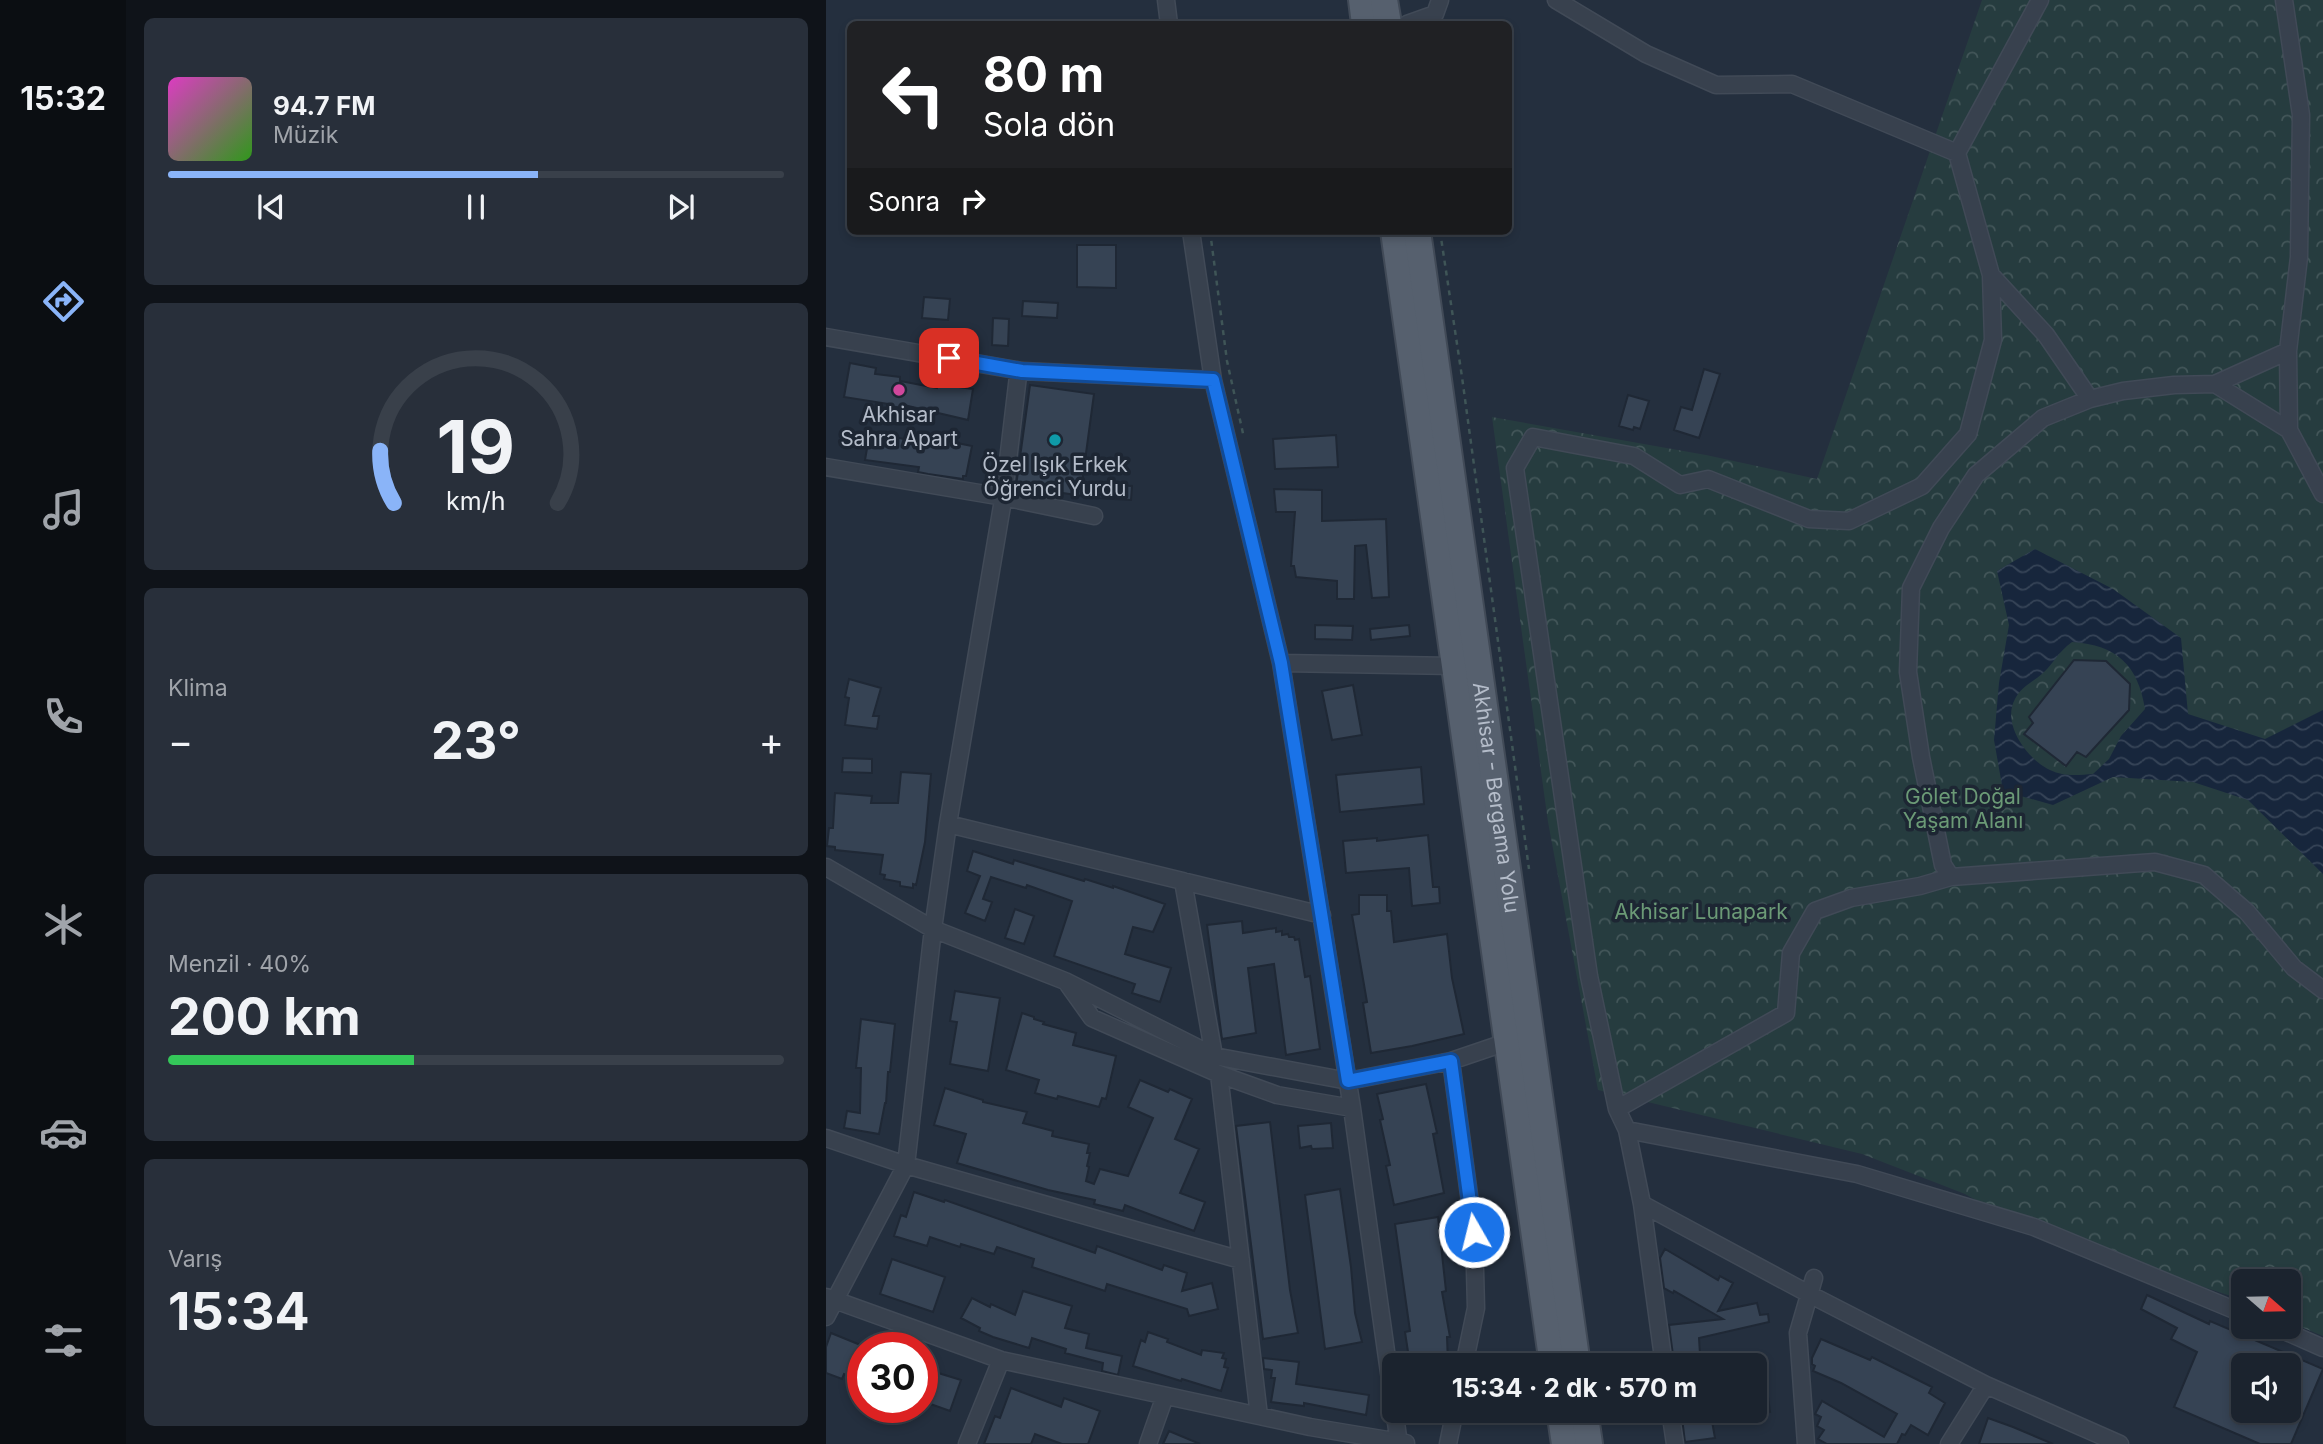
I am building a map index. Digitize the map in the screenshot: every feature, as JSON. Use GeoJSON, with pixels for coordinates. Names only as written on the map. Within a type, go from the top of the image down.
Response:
{"type":"FeatureCollection","features":[{"type":"Feature","properties":{"kind":"main road"},"geometry":{"type":"LineString","coordinates":[[1362,0],[1365,21]]}},
{"type":"Feature","properties":{"kind":"main road"},"geometry":{"type":"LineString","coordinates":[[1384,0],[1388,21]]}},
{"type":"Feature","properties":{"kind":"main road","name":"Akhisar - Bergama Yolu"},"geometry":{"type":"LineString","coordinates":[[1395,235],[1551,1353]]}},
{"type":"Feature","properties":{"kind":"main road","name":"Akhisar - Bergama Yolu"},"geometry":{"type":"LineString","coordinates":[[1418,235],[1575,1353]]}},
{"type":"Feature","properties":{"kind":"main road"},"geometry":{"type":"LineString","coordinates":[[1562,1423],[1565,1444]]}},
{"type":"Feature","properties":{"kind":"main road"},"geometry":{"type":"LineString","coordinates":[[1586,1423],[1589,1444]]}},
{"type":"Feature","properties":{"kind":"street"},"geometry":{"type":"LineString","coordinates":[[1166,0],[1169,21]]}},
{"type":"Feature","properties":{"kind":"street"},"geometry":{"type":"LineString","coordinates":[[1415,21],[1435,14],[1440,0]]}},
{"type":"Feature","properties":{"kind":"street"},"geometry":{"type":"LineString","coordinates":[[1556,0],[1646,54],[1716,86],[1792,84],[1957,153]]}},
{"type":"Feature","properties":{"kind":"street"},"geometry":{"type":"LineString","coordinates":[[1662,1353],[1642,1204],[1626,1130],[1617,1109],[1589,976],[1515,468],[1533,437],[1634,456],[1680,485],[1708,479],[1809,519],[1849,521],[1922,486],[1968,434],[1993,340],[1991,275],[1957,153],[2040,0]]}},
{"type":"Feature","properties":{"kind":"street"},"geometry":{"type":"LineString","coordinates":[[2284,0],[2301,115],[2299,257],[2288,351],[2289,430],[2323,494]]}},
{"type":"Feature","properties":{"kind":"street"},"geometry":{"type":"LineString","coordinates":[[830,1299],[1000,1360],[1259,1416],[1403,1443],[1281,663],[1213,380],[1192,235]]}},
{"type":"Feature","properties":{"kind":"street"},"geometry":{"type":"LineString","coordinates":[[1991,275],[2046,335],[2090,399]]}},
{"type":"Feature","properties":{"kind":"street"},"geometry":{"type":"LineString","coordinates":[[826,337],[1022,371],[1213,380]]}},
{"type":"Feature","properties":{"kind":"street"},"geometry":{"type":"LineString","coordinates":[[1951,877],[1943,865],[1921,757],[1908,672],[1911,588],[1941,528],[1976,475],[2043,418],[2090,399],[2123,391],[2215,384],[2288,351]]}},
{"type":"Feature","properties":{"kind":"street"},"geometry":{"type":"LineString","coordinates":[[826,1317],[830,1299],[906,1165],[948,824],[1003,497],[1018,376],[1022,371]]}},
{"type":"Feature","properties":{"kind":"street"},"geometry":{"type":"LineString","coordinates":[[2215,384],[2289,430]]}},
{"type":"Feature","properties":{"kind":"street"},"geometry":{"type":"LineString","coordinates":[[826,467],[1003,497],[1094,516]]}},
{"type":"Feature","properties":{"kind":"street"},"geometry":{"type":"LineString","coordinates":[[1281,663],[1455,666]]}},
{"type":"Feature","properties":{"kind":"street"},"geometry":{"type":"LineString","coordinates":[[948,824],[1322,915]]}},
{"type":"Feature","properties":{"kind":"street"},"geometry":{"type":"LineString","coordinates":[[1617,1109],[1786,1013],[1791,953],[1815,911],[1851,898],[1920,886],[1951,877],[2155,862],[2204,875],[2247,912],[2294,968],[2323,990]]}},
{"type":"Feature","properties":{"kind":"street"},"geometry":{"type":"LineString","coordinates":[[826,867],[933,929],[1065,981],[1214,1056],[1348,1081],[1451,1061],[1507,1042]]}},
{"type":"Feature","properties":{"kind":"street"},"geometry":{"type":"LineString","coordinates":[[1183,881],[1214,1056]]}},
{"type":"Feature","properties":{"kind":"street"},"geometry":{"type":"LineString","coordinates":[[1065,981],[1092,1018],[1219,1074],[1277,1095],[1352,1108]]}},
{"type":"Feature","properties":{"kind":"street"},"geometry":{"type":"LineString","coordinates":[[1451,1061],[1474,1232],[1476,1308],[1467,1353]]}},
{"type":"Feature","properties":{"kind":"street"},"geometry":{"type":"LineString","coordinates":[[1219,1074],[1259,1416]]}},
{"type":"Feature","properties":{"kind":"street"},"geometry":{"type":"LineString","coordinates":[[1626,1130],[1870,1177],[2034,1227],[2231,1309]]}},
{"type":"Feature","properties":{"kind":"street"},"geometry":{"type":"LineString","coordinates":[[826,1138],[906,1165],[1241,1260]]}},
{"type":"Feature","properties":{"kind":"street"},"geometry":{"type":"LineString","coordinates":[[1642,1204],[1986,1385],[2120,1444]]}},
{"type":"Feature","properties":{"kind":"street"},"geometry":{"type":"LineString","coordinates":[[1806,1444],[1798,1333],[1814,1278]]}},
{"type":"Feature","properties":{"kind":"street"},"geometry":{"type":"LineString","coordinates":[[2301,1338],[2323,1348]]}},
{"type":"Feature","properties":{"kind":"street"},"geometry":{"type":"LineString","coordinates":[[967,1444],[1000,1360]]}},
{"type":"Feature","properties":{"kind":"street"},"geometry":{"type":"LineString","coordinates":[[1949,1444],[1986,1385]]}},
{"type":"Feature","properties":{"kind":"street"},"geometry":{"type":"LineString","coordinates":[[1148,1444],[1165,1396]]}},
{"type":"Feature","properties":{"kind":"street"},"geometry":{"type":"LineString","coordinates":[[1448,1444],[1452,1423]]}},
{"type":"Feature","properties":{"kind":"street"},"geometry":{"type":"LineString","coordinates":[[1672,1423],[1675,1444]]}},
{"type":"Feature","properties":{"kind":"path"},"geometry":{"type":"LineString","coordinates":[[1441,235],[1530,871]]}},
{"type":"Feature","properties":{"kind":"green space","name":"Gölet Doğal Yaşam Alanı"},"geometry":{"type":"Polygon","coordinates":[[[1982,0],[2323,0],[2323,1336],[2301,1327],[2301,1269],[2231,1269],[2231,1296],[1990,1208],[1965,1194],[1862,1154],[1598,1090],[1548,822],[1492,417],[1706,455],[1817,479],[1982,0]]]}},
{"type":"Feature","properties":{"kind":"water"},"geometry":{"type":"Polygon","coordinates":[[[2035,549],[2113,589],[2181,638],[2188,714],[2265,739],[2323,710],[2323,874],[2248,800],[2193,782],[2113,777],[2053,805],[2003,791],[1994,740],[1999,683],[2009,625],[1997,571],[2035,549]],[[2072,642],[2067,646],[2043,673],[2021,691],[2012,709],[2014,730],[2026,750],[2042,765],[2061,774],[2093,774],[2109,759],[2121,736],[2145,709],[2142,694],[2131,669],[2113,653],[2088,644],[2072,642]]]}},
{"type":"Feature","properties":{"kind":"building"},"geometry":{"type":"Polygon","coordinates":[[[1077,245],[1116,245],[1116,288],[1077,287],[1077,245]]]}},
{"type":"Feature","properties":{"kind":"building"},"geometry":{"type":"Polygon","coordinates":[[[924,297],[950,299],[948,320],[922,318],[924,297]]]}},
{"type":"Feature","properties":{"kind":"building"},"geometry":{"type":"Polygon","coordinates":[[[1023,301],[1058,303],[1057,318],[1022,316],[1023,301]]]}},
{"type":"Feature","properties":{"kind":"building"},"geometry":{"type":"Polygon","coordinates":[[[993,318],[1009,319],[1008,346],[992,345],[993,318]]]}},
{"type":"Feature","properties":{"kind":"building"},"geometry":{"type":"Polygon","coordinates":[[[850,363],[876,368],[875,374],[900,377],[900,381],[937,388],[938,384],[973,389],[968,420],[904,405],[904,408],[844,397],[850,363]]]}},
{"type":"Feature","properties":{"kind":"building"},"geometry":{"type":"Polygon","coordinates":[[[1704,369],[1720,374],[1699,438],[1674,430],[1681,407],[1692,410],[1704,369]]]}},
{"type":"Feature","properties":{"kind":"building","name":"Özel Işık Erkek Öğrenci Yurdu"},"geometry":{"type":"Polygon","coordinates":[[[1030,385],[1094,394],[1082,483],[1132,486],[1131,500],[1096,498],[1016,486],[1030,385]]]}},
{"type":"Feature","properties":{"kind":"building"},"geometry":{"type":"Polygon","coordinates":[[[1628,395],[1649,401],[1640,429],[1619,426],[1628,395]]]}},
{"type":"Feature","properties":{"kind":"building"},"geometry":{"type":"Polygon","coordinates":[[[870,431],[912,441],[947,445],[947,441],[972,446],[966,476],[963,476],[963,479],[928,474],[918,472],[919,467],[865,460],[870,431]]]}},
{"type":"Feature","properties":{"kind":"building"},"geometry":{"type":"Polygon","coordinates":[[[1336,435],[1338,467],[1275,469],[1273,439],[1336,435]]]}},
{"type":"Feature","properties":{"kind":"building"},"geometry":{"type":"Polygon","coordinates":[[[1274,489],[1322,490],[1322,521],[1386,519],[1389,597],[1372,598],[1366,545],[1355,546],[1354,599],[1337,599],[1337,581],[1296,577],[1294,566],[1291,566],[1295,512],[1276,512],[1274,489]]]}},
{"type":"Feature","properties":{"kind":"building"},"geometry":{"type":"Polygon","coordinates":[[[1315,625],[1353,626],[1352,640],[1315,639],[1315,625]]]}},
{"type":"Feature","properties":{"kind":"building"},"geometry":{"type":"Polygon","coordinates":[[[1409,625],[1410,636],[1371,640],[1370,629],[1409,625]]]}},
{"type":"Feature","properties":{"kind":"building"},"geometry":{"type":"Polygon","coordinates":[[[2074,660],[2106,661],[2130,684],[2129,710],[2086,757],[2077,752],[2066,766],[2024,734],[2033,723],[2029,717],[2074,660]]]}},
{"type":"Feature","properties":{"kind":"building"},"geometry":{"type":"Polygon","coordinates":[[[849,679],[881,688],[873,716],[879,716],[877,729],[845,725],[849,698],[845,697],[849,679]]]}},
{"type":"Feature","properties":{"kind":"building"},"geometry":{"type":"Polygon","coordinates":[[[1353,685],[1362,735],[1332,740],[1322,691],[1353,685]]]}},
{"type":"Feature","properties":{"kind":"building"},"geometry":{"type":"Polygon","coordinates":[[[843,758],[872,759],[872,773],[842,772],[843,758]]]}},
{"type":"Feature","properties":{"kind":"building"},"geometry":{"type":"Polygon","coordinates":[[[1421,767],[1424,804],[1340,812],[1336,775],[1421,767]]]}},
{"type":"Feature","properties":{"kind":"building"},"geometry":{"type":"Polygon","coordinates":[[[901,772],[931,774],[925,842],[916,885],[913,884],[913,888],[884,879],[885,875],[880,874],[883,855],[835,850],[835,847],[827,846],[829,828],[833,828],[835,793],[872,796],[871,803],[898,803],[901,772]]]}},
{"type":"Feature","properties":{"kind":"building"},"geometry":{"type":"Polygon","coordinates":[[[1428,835],[1433,887],[1439,887],[1440,903],[1412,906],[1409,868],[1346,873],[1343,841],[1377,838],[1377,841],[1428,835]]]}},
{"type":"Feature","properties":{"kind":"building"},"geometry":{"type":"Polygon","coordinates":[[[973,851],[1013,864],[1014,860],[1084,881],[1085,879],[1113,886],[1165,904],[1153,932],[1133,927],[1125,954],[1171,968],[1160,1002],[1132,993],[1135,984],[1054,956],[1072,901],[1027,885],[1026,888],[991,877],[983,899],[992,902],[985,921],[965,913],[980,876],[967,871],[973,851]]]}},
{"type":"Feature","properties":{"kind":"building"},"geometry":{"type":"Polygon","coordinates":[[[1359,895],[1387,895],[1387,911],[1391,911],[1394,942],[1447,934],[1452,978],[1464,1034],[1371,1053],[1363,1003],[1367,1002],[1352,915],[1359,914],[1359,895]]]}},
{"type":"Feature","properties":{"kind":"building"},"geometry":{"type":"Polygon","coordinates":[[[1015,909],[1034,916],[1024,944],[1005,938],[1015,909]]]}},
{"type":"Feature","properties":{"kind":"building"},"geometry":{"type":"Polygon","coordinates":[[[1242,921],[1243,933],[1276,928],[1276,932],[1282,931],[1282,935],[1288,934],[1295,940],[1299,939],[1305,977],[1310,976],[1320,1049],[1286,1055],[1274,964],[1248,968],[1256,1033],[1222,1039],[1207,925],[1242,921]]]}},
{"type":"Feature","properties":{"kind":"building"},"geometry":{"type":"Polygon","coordinates":[[[955,991],[1000,998],[988,1071],[950,1064],[957,1022],[950,1021],[955,991]]]}},
{"type":"Feature","properties":{"kind":"building"},"geometry":{"type":"Polygon","coordinates":[[[1022,1013],[1044,1022],[1043,1024],[1076,1033],[1073,1045],[1116,1056],[1106,1099],[1102,1098],[1099,1107],[1035,1093],[1039,1080],[1006,1070],[1022,1013]]]}},
{"type":"Feature","properties":{"kind":"building"},"geometry":{"type":"Polygon","coordinates":[[[861,1019],[895,1024],[886,1103],[879,1134],[844,1128],[847,1111],[860,1113],[861,1068],[856,1068],[861,1019]]]}},
{"type":"Feature","properties":{"kind":"building"},"geometry":{"type":"Polygon","coordinates":[[[1140,1080],[1192,1099],[1175,1139],[1199,1149],[1180,1193],[1205,1202],[1194,1231],[1125,1205],[1123,1211],[1094,1204],[1095,1200],[1048,1190],[957,1163],[966,1134],[934,1125],[945,1088],[983,1102],[1027,1112],[1023,1123],[1053,1131],[1052,1136],[1089,1144],[1086,1181],[1094,1184],[1100,1169],[1128,1176],[1153,1118],[1128,1107],[1140,1080]]]}},
{"type":"Feature","properties":{"kind":"building"},"geometry":{"type":"Polygon","coordinates":[[[1426,1084],[1437,1133],[1433,1134],[1444,1193],[1394,1205],[1386,1166],[1390,1165],[1380,1120],[1383,1119],[1377,1094],[1426,1084]]]}},
{"type":"Feature","properties":{"kind":"building"},"geometry":{"type":"Polygon","coordinates":[[[1270,1122],[1290,1290],[1298,1333],[1263,1339],[1236,1126],[1270,1122]]]}},
{"type":"Feature","properties":{"kind":"building"},"geometry":{"type":"Polygon","coordinates":[[[1331,1123],[1333,1148],[1300,1148],[1298,1126],[1331,1123]]]}},
{"type":"Feature","properties":{"kind":"building"},"geometry":{"type":"Polygon","coordinates":[[[1340,1189],[1355,1313],[1362,1342],[1325,1349],[1305,1195],[1340,1189]]]}},
{"type":"Feature","properties":{"kind":"building"},"geometry":{"type":"Polygon","coordinates":[[[914,1192],[944,1202],[945,1200],[1095,1253],[1097,1246],[1162,1270],[1164,1265],[1187,1273],[1182,1291],[1212,1283],[1218,1309],[1189,1316],[1187,1309],[1107,1284],[1105,1291],[1032,1267],[1034,1259],[997,1247],[994,1254],[930,1237],[927,1246],[894,1236],[901,1215],[906,1217],[914,1192]]]}},
{"type":"Feature","properties":{"kind":"building"},"geometry":{"type":"Polygon","coordinates":[[[1438,1217],[1446,1291],[1442,1292],[1450,1337],[1447,1337],[1448,1353],[1408,1353],[1405,1332],[1410,1331],[1395,1224],[1438,1217]]]}},
{"type":"Feature","properties":{"kind":"building"},"geometry":{"type":"Polygon","coordinates":[[[1665,1249],[1718,1280],[1720,1276],[1733,1283],[1718,1311],[1757,1303],[1760,1315],[1768,1314],[1769,1322],[1699,1338],[1700,1353],[1673,1353],[1669,1325],[1723,1319],[1664,1288],[1660,1258],[1665,1249]]]}},
{"type":"Feature","properties":{"kind":"building"},"geometry":{"type":"Polygon","coordinates":[[[892,1259],[945,1277],[933,1312],[880,1294],[892,1259]]]}},
{"type":"Feature","properties":{"kind":"building"},"geometry":{"type":"Polygon","coordinates":[[[1023,1291],[1072,1306],[1065,1328],[1089,1334],[1086,1348],[1122,1356],[1118,1375],[1102,1371],[1103,1363],[1065,1353],[1066,1349],[1032,1338],[1029,1348],[993,1337],[961,1318],[972,1298],[1015,1315],[1023,1291]]]}},
{"type":"Feature","properties":{"kind":"building"},"geometry":{"type":"Polygon","coordinates":[[[2147,1295],[2209,1324],[2210,1321],[2231,1330],[2231,1339],[2252,1339],[2285,1353],[2231,1353],[2231,1423],[2300,1423],[2291,1444],[2260,1444],[2174,1407],[2197,1352],[2171,1339],[2177,1328],[2141,1309],[2147,1295]]]}},
{"type":"Feature","properties":{"kind":"building"},"geometry":{"type":"Polygon","coordinates":[[[1148,1332],[1201,1355],[1202,1350],[1224,1353],[1224,1367],[1228,1368],[1221,1391],[1133,1366],[1141,1340],[1145,1342],[1148,1332]]]}},
{"type":"Feature","properties":{"kind":"building"},"geometry":{"type":"Polygon","coordinates":[[[831,1333],[847,1340],[847,1375],[844,1374],[842,1379],[826,1373],[826,1347],[831,1333]]]}},
{"type":"Feature","properties":{"kind":"building"},"geometry":{"type":"Polygon","coordinates":[[[1821,1339],[1870,1360],[1872,1357],[1932,1387],[1929,1393],[1945,1403],[1928,1435],[1911,1425],[1897,1444],[1827,1444],[1818,1439],[1824,1430],[1817,1426],[1821,1417],[1815,1414],[1822,1401],[1884,1437],[1897,1414],[1813,1371],[1815,1366],[1812,1364],[1812,1358],[1821,1339]]]}},
{"type":"Feature","properties":{"kind":"building"},"geometry":{"type":"Polygon","coordinates":[[[1263,1358],[1299,1362],[1296,1384],[1369,1395],[1366,1415],[1304,1403],[1304,1406],[1271,1402],[1275,1378],[1271,1378],[1272,1370],[1264,1369],[1263,1358]]]}},
{"type":"Feature","properties":{"kind":"building"},"geometry":{"type":"Polygon","coordinates":[[[2301,1360],[2323,1369],[2301,1421],[2301,1360]]]}},
{"type":"Feature","properties":{"kind":"building"},"geometry":{"type":"Polygon","coordinates":[[[938,1373],[961,1380],[950,1411],[938,1407],[938,1373]]]}},
{"type":"Feature","properties":{"kind":"building"},"geometry":{"type":"Polygon","coordinates":[[[1011,1388],[1061,1407],[1064,1398],[1100,1411],[1088,1444],[1062,1444],[1035,1434],[1031,1444],[984,1444],[995,1416],[1000,1418],[1011,1388]]]}},
{"type":"Feature","properties":{"kind":"building"},"geometry":{"type":"Polygon","coordinates":[[[1767,1390],[1770,1412],[1767,1412],[1767,1390]]]}},
{"type":"Feature","properties":{"kind":"building"},"geometry":{"type":"Polygon","coordinates":[[[1988,1418],[2013,1427],[2053,1444],[1979,1444],[1988,1418]]]}},
{"type":"Feature","properties":{"kind":"building"},"geometry":{"type":"Polygon","coordinates":[[[1683,1423],[1712,1423],[1715,1438],[1685,1442],[1683,1423]]]}},
{"type":"Feature","properties":{"kind":"building"},"geometry":{"type":"Polygon","coordinates":[[[1169,1431],[1200,1444],[1163,1444],[1169,1431]]]}},
{"type":"Feature","properties":{"kind":"place","name":"Akhisar Sahra Apart"},"geometry":{"type":"Point","coordinates":[899,390]}},
{"type":"Feature","properties":{"kind":"place","name":"Özel Işık Erkek Öğrenci Yurdu"},"geometry":{"type":"Point","coordinates":[1055,440]}},
{"type":"Feature","properties":{"kind":"route"},"geometry":{"type":"LineString","coordinates":[[949,358],[1022,371],[1213,380],[1281,663],[1348,1081],[1451,1061],[1474,1232]]}},
{"type":"Feature","properties":{"kind":"park label","name":"Akhisar Lunapark"},"geometry":{"type":"Point","coordinates":[1701,911]}}]}
